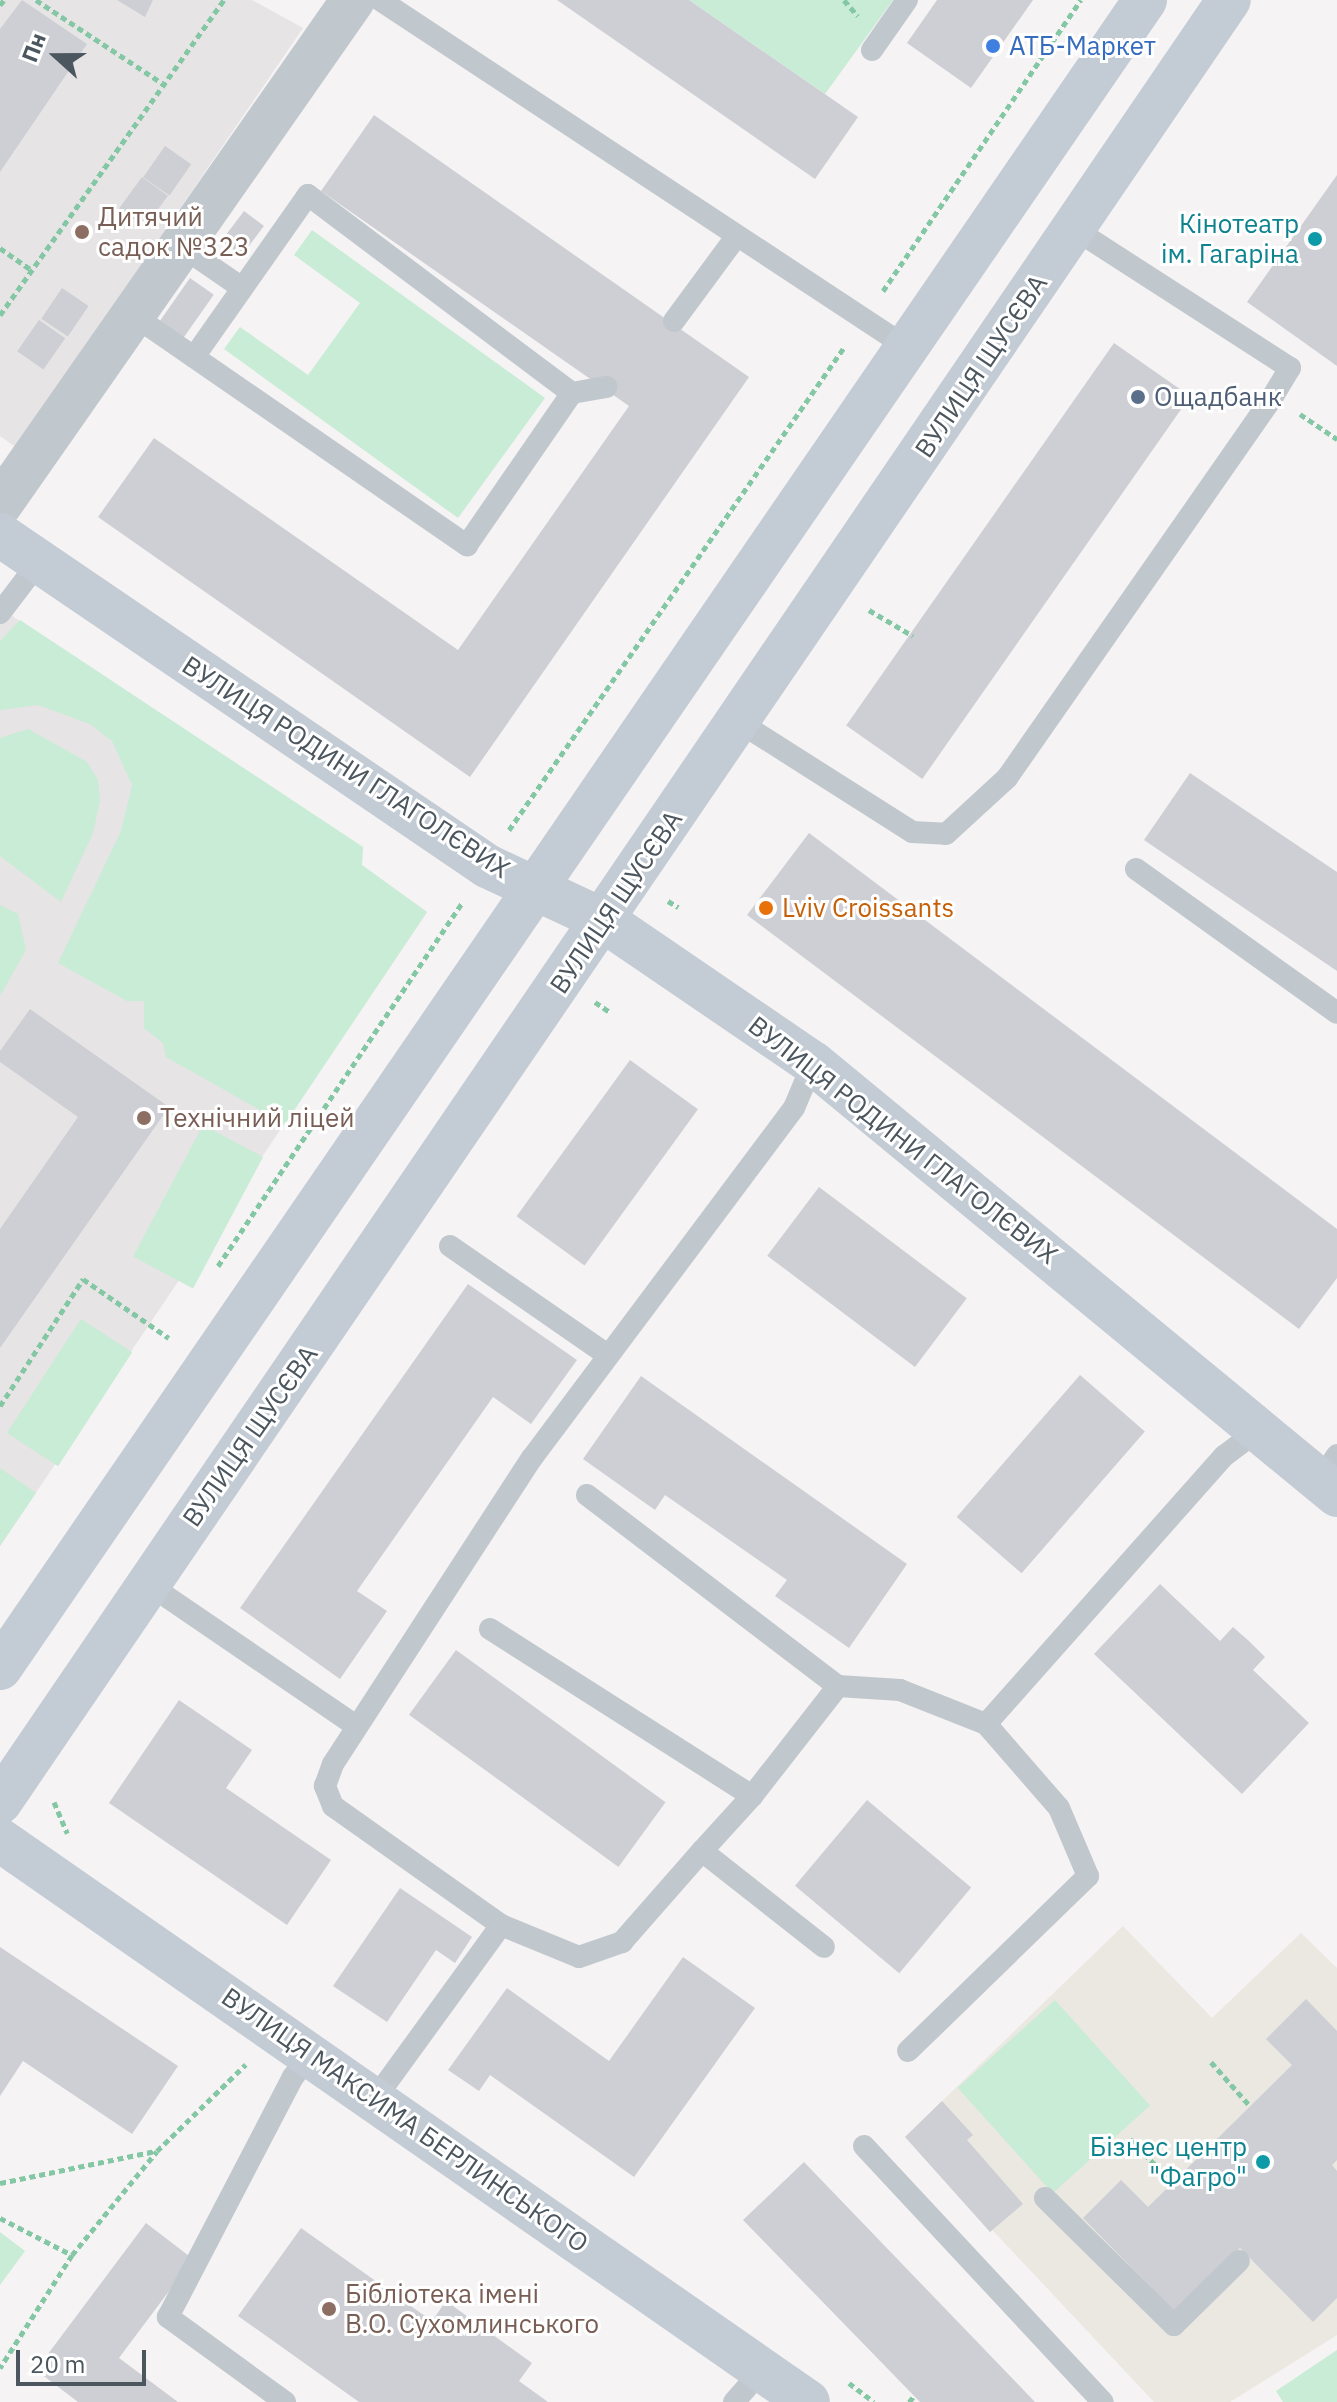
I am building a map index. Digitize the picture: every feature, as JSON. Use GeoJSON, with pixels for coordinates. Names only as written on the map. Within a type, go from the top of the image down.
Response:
{"type":"FeatureCollection","features":[{"type":"Feature","properties":{"kind":"main road"},"geometry":{"type":"LineString","coordinates":[[0,1668],[1145,0]]}},
{"type":"Feature","properties":{"kind":"main road","name":"ВУЛИЦЯ ЩУСЄВА"},"geometry":{"type":"LineString","coordinates":[[0,1802],[1229,0]]}},
{"type":"Feature","properties":{"kind":"main road","name":"ВУЛИЦЯ РОДИНИ ГЛАГОЛЄВИХ"},"geometry":{"type":"LineString","coordinates":[[0,535],[487,866],[603,920],[813,1063],[1260,1429],[1332,1476]]}},
{"type":"Feature","properties":{"kind":"main road","name":"ВУЛИЦЯ МАКСИМА БЕРЛИНСЬКОГО"},"geometry":{"type":"LineString","coordinates":[[0,1840],[764,2368],[808,2402]]}},
{"type":"Feature","properties":{"kind":"street"},"geometry":{"type":"LineString","coordinates":[[0,505],[353,0]]}},
{"type":"Feature","properties":{"kind":"lane"},"geometry":{"type":"LineString","coordinates":[[380,0],[905,346]]}},
{"type":"Feature","properties":{"kind":"lane"},"geometry":{"type":"LineString","coordinates":[[872,50],[907,0]]}},
{"type":"Feature","properties":{"kind":"lane"},"geometry":{"type":"LineString","coordinates":[[194,357],[308,195],[572,393]]}},
{"type":"Feature","properties":{"kind":"lane"},"geometry":{"type":"LineString","coordinates":[[739,722],[912,832],[946,834],[1007,778],[1273,396],[1290,368],[1074,229]]}},
{"type":"Feature","properties":{"kind":"lane"},"geometry":{"type":"LineString","coordinates":[[674,321],[736,237]]}},
{"type":"Feature","properties":{"kind":"lane"},"geometry":{"type":"LineString","coordinates":[[181,246],[242,288]]}},
{"type":"Feature","properties":{"kind":"lane"},"geometry":{"type":"LineString","coordinates":[[133,315],[467,545],[572,393],[606,387]]}},
{"type":"Feature","properties":{"kind":"lane"},"geometry":{"type":"LineString","coordinates":[[0,613],[39,562]]}},
{"type":"Feature","properties":{"kind":"lane"},"geometry":{"type":"LineString","coordinates":[[1136,869],[1337,1013]]}},
{"type":"Feature","properties":{"kind":"lane"},"geometry":{"type":"LineString","coordinates":[[813,1063],[794,1108],[606,1354],[356,1726],[325,1786],[333,1806],[501,1925],[579,1957],[622,1942],[752,1796],[838,1686]]}},
{"type":"Feature","properties":{"kind":"lane"},"geometry":{"type":"LineString","coordinates":[[450,1246],[606,1354]]}},
{"type":"Feature","properties":{"kind":"lane"},"geometry":{"type":"LineString","coordinates":[[986,1724],[1224,1456],[1260,1429]]}},
{"type":"Feature","properties":{"kind":"lane"},"geometry":{"type":"LineString","coordinates":[[587,1495],[838,1686],[900,1690],[986,1724],[1059,1808],[1088,1876],[908,2051]]}},
{"type":"Feature","properties":{"kind":"lane"},"geometry":{"type":"LineString","coordinates":[[148,1584],[356,1726]]}},
{"type":"Feature","properties":{"kind":"lane"},"geometry":{"type":"LineString","coordinates":[[490,1629],[752,1796]]}},
{"type":"Feature","properties":{"kind":"lane"},"geometry":{"type":"LineString","coordinates":[[702,1851],[824,1947]]}},
{"type":"Feature","properties":{"kind":"lane"},"geometry":{"type":"LineString","coordinates":[[374,2100],[501,1925]]}},
{"type":"Feature","properties":{"kind":"lane"},"geometry":{"type":"LineString","coordinates":[[285,2402],[168,2317],[293,2077],[311,2055]]}},
{"type":"Feature","properties":{"kind":"lane"},"geometry":{"type":"LineString","coordinates":[[864,2146],[1103,2402]]}},
{"type":"Feature","properties":{"kind":"lane"},"geometry":{"type":"LineString","coordinates":[[1045,2198],[1174,2325],[1239,2261]]}},
{"type":"Feature","properties":{"kind":"lane"},"geometry":{"type":"LineString","coordinates":[[734,2402],[764,2368]]}},
{"type":"Feature","properties":{"kind":"path"},"geometry":{"type":"LineString","coordinates":[[0,5],[4,0]]}},
{"type":"Feature","properties":{"kind":"path"},"geometry":{"type":"LineString","coordinates":[[36,0],[162,83]]}},
{"type":"Feature","properties":{"kind":"path"},"geometry":{"type":"LineString","coordinates":[[0,315],[162,83],[224,0]]}},
{"type":"Feature","properties":{"kind":"path"},"geometry":{"type":"LineString","coordinates":[[213,1273],[487,866],[1081,0]]}},
{"type":"Feature","properties":{"kind":"path"},"geometry":{"type":"LineString","coordinates":[[0,248],[32,270]]}},
{"type":"Feature","properties":{"kind":"path"},"geometry":{"type":"LineString","coordinates":[[1273,396],[1337,439]]}},
{"type":"Feature","properties":{"kind":"path"},"geometry":{"type":"LineString","coordinates":[[869,610],[913,636]]}},
{"type":"Feature","properties":{"kind":"path"},"geometry":{"type":"LineString","coordinates":[[0,1406],[83,1279],[169,1338]]}},
{"type":"Feature","properties":{"kind":"path"},"geometry":{"type":"LineString","coordinates":[[160,1351],[178,1325]]}},
{"type":"Feature","properties":{"kind":"path"},"geometry":{"type":"LineString","coordinates":[[0,2368],[72,2255],[157,2151],[257,2053]]}},
{"type":"Feature","properties":{"kind":"path"},"geometry":{"type":"LineString","coordinates":[[1211,2062],[1250,2106]]}},
{"type":"Feature","properties":{"kind":"path"},"geometry":{"type":"LineString","coordinates":[[1130,2139],[1172,2182]]}},
{"type":"Feature","properties":{"kind":"path"},"geometry":{"type":"LineString","coordinates":[[0,2183],[157,2151]]}},
{"type":"Feature","properties":{"kind":"path"},"geometry":{"type":"LineString","coordinates":[[0,2218],[72,2255]]}},
{"type":"Feature","properties":{"kind":"path"},"geometry":{"type":"LineString","coordinates":[[909,2402],[914,2396]]}},
{"type":"Feature","properties":{"kind":"shaded area","name":"Дитячий садок №323"},"geometry":{"type":"Polygon","coordinates":[[[0,0],[252,0],[303,28],[17,448],[0,436],[0,0]]]}},
{"type":"Feature","properties":{"kind":"shaded area","name":"Технічний ліцей"},"geometry":{"type":"Polygon","coordinates":[[[0,607],[427,912],[0,1546],[0,607]]]}},
{"type":"Feature","properties":{"kind":"shaded area"},"geometry":{"type":"Polygon","coordinates":[[[1123,1926],[1212,2018],[1301,1933],[1337,1968],[1337,2335],[1230,2402],[1154,2402],[905,2137],[1123,1926]]]}},
{"type":"Feature","properties":{"kind":"green space"},"geometry":{"type":"Polygon","coordinates":[[[689,0],[893,0],[825,94],[689,0]]]}},
{"type":"Feature","properties":{"kind":"green space"},"geometry":{"type":"Polygon","coordinates":[[[312,230],[545,398],[458,518],[224,349],[240,327],[308,375],[360,303],[294,255],[312,230]]]}},
{"type":"Feature","properties":{"kind":"green space"},"geometry":{"type":"Polygon","coordinates":[[[20,620],[363,847],[362,865],[427,912],[285,1124],[166,1057],[163,1043],[144,1028],[144,1001],[127,1001],[58,963],[121,831],[132,785],[112,741],[90,724],[38,705],[0,710],[0,641],[20,620]]]}},
{"type":"Feature","properties":{"kind":"green space"},"geometry":{"type":"Polygon","coordinates":[[[28,729],[87,762],[98,780],[100,801],[93,833],[61,902],[0,856],[0,738],[28,729]]]}},
{"type":"Feature","properties":{"kind":"green space"},"geometry":{"type":"Polygon","coordinates":[[[0,905],[18,914],[26,950],[0,996],[0,905]]]}},
{"type":"Feature","properties":{"kind":"green space"},"geometry":{"type":"Polygon","coordinates":[[[203,1125],[263,1157],[193,1288],[133,1257],[203,1125]]]}},
{"type":"Feature","properties":{"kind":"green space"},"geometry":{"type":"Polygon","coordinates":[[[81,1319],[132,1352],[58,1466],[7,1433],[81,1319]]]}},
{"type":"Feature","properties":{"kind":"green space"},"geometry":{"type":"Polygon","coordinates":[[[0,1468],[36,1493],[0,1546],[0,1468]]]}},
{"type":"Feature","properties":{"kind":"green space"},"geometry":{"type":"Polygon","coordinates":[[[1055,2000],[1150,2106],[1053,2193],[958,2088],[1055,2000]]]}},
{"type":"Feature","properties":{"kind":"green space"},"geometry":{"type":"Polygon","coordinates":[[[0,2232],[25,2251],[0,2285],[0,2232]]]}},
{"type":"Feature","properties":{"kind":"green space"},"geometry":{"type":"Polygon","coordinates":[[[1337,2350],[1337,2402],[1283,2402],[1276,2391],[1337,2350]]]}},
{"type":"Feature","properties":{"kind":"building"},"geometry":{"type":"Polygon","coordinates":[[[22,0],[87,44],[0,172],[0,29],[22,0]]]}},
{"type":"Feature","properties":{"kind":"building"},"geometry":{"type":"Polygon","coordinates":[[[117,0],[153,0],[145,17],[117,0]]]}},
{"type":"Feature","properties":{"kind":"building"},"geometry":{"type":"Polygon","coordinates":[[[557,0],[689,0],[858,117],[815,179],[557,0]]]}},
{"type":"Feature","properties":{"kind":"building"},"geometry":{"type":"Polygon","coordinates":[[[937,0],[1033,0],[971,88],[907,43],[937,0]]]}},
{"type":"Feature","properties":{"kind":"building"},"geometry":{"type":"Polygon","coordinates":[[[374,115],[749,377],[470,777],[98,517],[154,438],[458,650],[629,406],[321,191],[374,115]]]}},
{"type":"Feature","properties":{"kind":"building"},"geometry":{"type":"Polygon","coordinates":[[[165,146],[191,164],[169,195],[143,177],[165,146]]]}},
{"type":"Feature","properties":{"kind":"building","name":"Кінотеатр ім. Гагаріна"},"geometry":{"type":"Polygon","coordinates":[[[1337,175],[1337,366],[1247,302],[1337,175]]]}},
{"type":"Feature","properties":{"kind":"building"},"geometry":{"type":"Polygon","coordinates":[[[142,177],[168,196],[145,227],[119,209],[142,177]]]}},
{"type":"Feature","properties":{"kind":"building"},"geometry":{"type":"Polygon","coordinates":[[[244,211],[264,226],[242,256],[222,241],[244,211]]]}},
{"type":"Feature","properties":{"kind":"building"},"geometry":{"type":"Polygon","coordinates":[[[190,278],[214,295],[179,345],[155,328],[190,278]]]}},
{"type":"Feature","properties":{"kind":"building"},"geometry":{"type":"Polygon","coordinates":[[[62,288],[89,306],[68,337],[41,319],[62,288]]]}},
{"type":"Feature","properties":{"kind":"building"},"geometry":{"type":"Polygon","coordinates":[[[39,320],[65,338],[43,369],[17,351],[39,320]]]}},
{"type":"Feature","properties":{"kind":"building"},"geometry":{"type":"Polygon","coordinates":[[[1114,343],[1190,396],[922,779],[846,726],[1114,343]]]}},
{"type":"Feature","properties":{"kind":"building"},"geometry":{"type":"Polygon","coordinates":[[[1190,773],[1337,872],[1337,971],[1144,840],[1190,773]]]}},
{"type":"Feature","properties":{"kind":"building"},"geometry":{"type":"Polygon","coordinates":[[[809,833],[1337,1229],[1337,1278],[1299,1329],[747,915],[809,833]]]}},
{"type":"Feature","properties":{"kind":"building"},"geometry":{"type":"Polygon","coordinates":[[[30,1009],[169,1107],[0,1348],[0,1229],[78,1117],[0,1062],[0,1051],[30,1009]]]}},
{"type":"Feature","properties":{"kind":"building"},"geometry":{"type":"Polygon","coordinates":[[[630,1060],[698,1109],[585,1266],[517,1216],[630,1060]]]}},
{"type":"Feature","properties":{"kind":"building"},"geometry":{"type":"Polygon","coordinates":[[[819,1187],[967,1298],[915,1367],[767,1256],[819,1187]]]}},
{"type":"Feature","properties":{"kind":"building"},"geometry":{"type":"Polygon","coordinates":[[[468,1284],[577,1360],[531,1424],[493,1397],[357,1591],[387,1611],[340,1679],[240,1608],[468,1284]]]}},
{"type":"Feature","properties":{"kind":"building"},"geometry":{"type":"Polygon","coordinates":[[[1080,1375],[1145,1431],[1022,1573],[957,1517],[1080,1375]]]}},
{"type":"Feature","properties":{"kind":"building"},"geometry":{"type":"Polygon","coordinates":[[[641,1376],[907,1564],[849,1648],[775,1596],[787,1580],[665,1495],[655,1510],[583,1459],[641,1376]]]}},
{"type":"Feature","properties":{"kind":"building"},"geometry":{"type":"Polygon","coordinates":[[[1160,1584],[1220,1641],[1233,1627],[1250,1642],[1265,1657],[1253,1670],[1309,1723],[1242,1794],[1094,1654],[1160,1584]]]}},
{"type":"Feature","properties":{"kind":"building"},"geometry":{"type":"Polygon","coordinates":[[[456,1650],[666,1802],[619,1867],[409,1715],[456,1650]]]}},
{"type":"Feature","properties":{"kind":"building"},"geometry":{"type":"Polygon","coordinates":[[[179,1700],[252,1750],[226,1788],[331,1860],[287,1925],[109,1803],[179,1700]]]}},
{"type":"Feature","properties":{"kind":"building"},"geometry":{"type":"Polygon","coordinates":[[[867,1800],[971,1887],[899,1973],[795,1886],[867,1800]]]}},
{"type":"Feature","properties":{"kind":"building"},"geometry":{"type":"Polygon","coordinates":[[[400,1888],[472,1937],[455,1963],[436,1950],[387,2022],[333,1986],[400,1888]]]}},
{"type":"Feature","properties":{"kind":"building"},"geometry":{"type":"Polygon","coordinates":[[[0,1947],[178,2066],[132,2134],[23,2061],[0,2096],[0,1947]]]}},
{"type":"Feature","properties":{"kind":"building"},"geometry":{"type":"Polygon","coordinates":[[[683,1957],[755,2008],[634,2177],[490,2075],[479,2091],[448,2070],[507,1988],[609,2061],[683,1957]]]}},
{"type":"Feature","properties":{"kind":"building","name":"Бізнес центр \"Фагро\""},"geometry":{"type":"Polygon","coordinates":[[[1306,1999],[1337,2031],[1337,2160],[1332,2165],[1337,2171],[1337,2298],[1313,2322],[1240,2248],[1175,2312],[1083,2218],[1121,2180],[1148,2207],[1292,2065],[1266,2039],[1306,1999]]]}},
{"type":"Feature","properties":{"kind":"building"},"geometry":{"type":"Polygon","coordinates":[[[942,2101],[973,2135],[967,2140],[1023,2204],[990,2232],[905,2137],[942,2101]]]}},
{"type":"Feature","properties":{"kind":"building"},"geometry":{"type":"Polygon","coordinates":[[[804,2162],[1035,2402],[920,2402],[743,2220],[804,2162]]]}},
{"type":"Feature","properties":{"kind":"building"},"geometry":{"type":"Polygon","coordinates":[[[146,2223],[193,2259],[119,2358],[178,2402],[78,2402],[36,2370],[146,2223]]]}},
{"type":"Feature","properties":{"kind":"building","name":"Бібліотека імені В.О. Сухомлинського"},"geometry":{"type":"Polygon","coordinates":[[[301,2228],[432,2321],[446,2301],[532,2363],[519,2381],[548,2402],[359,2402],[238,2316],[301,2228]]]}},
{"type":"Feature","properties":{"kind":"place","name":"АТБ-Маркет"},"geometry":{"type":"Point","coordinates":[993,46]}},
{"type":"Feature","properties":{"kind":"place","name":"Дитячий садок №323"},"geometry":{"type":"Point","coordinates":[82,232]}},
{"type":"Feature","properties":{"kind":"place","name":"Кінотеатр ім. Гагаріна"},"geometry":{"type":"Point","coordinates":[1315,239]}},
{"type":"Feature","properties":{"kind":"place","name":"Ощадбанк"},"geometry":{"type":"Point","coordinates":[1138,397]}},
{"type":"Feature","properties":{"kind":"place","name":"Lviv Croissants"},"geometry":{"type":"Point","coordinates":[766,908]}},
{"type":"Feature","properties":{"kind":"place","name":"Технічний ліцей"},"geometry":{"type":"Point","coordinates":[144,1118]}},
{"type":"Feature","properties":{"kind":"place","name":"Бізнес центр \"Фагро\""},"geometry":{"type":"Point","coordinates":[1263,2162]}},
{"type":"Feature","properties":{"kind":"place","name":"Бібліотека імені В.О. Сухомлинського"},"geometry":{"type":"Point","coordinates":[329,2309]}}]}
